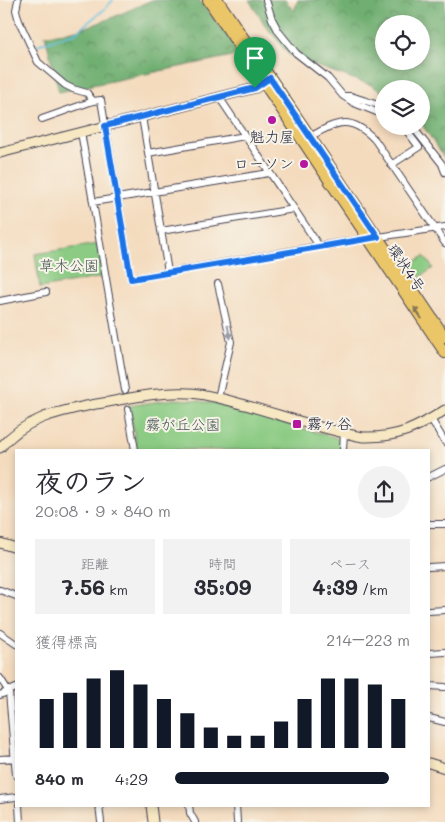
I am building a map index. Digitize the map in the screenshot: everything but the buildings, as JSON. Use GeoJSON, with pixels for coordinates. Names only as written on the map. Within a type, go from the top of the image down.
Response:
{"type":"FeatureCollection","features":[{"type":"Feature","properties":{"kind":"main road","name":"環状4号"},"geometry":{"type":"LineString","coordinates":[[208,0],[266,81],[373,238],[445,337]]}},
{"type":"Feature","properties":{"kind":"main road","name":"環状4号"},"geometry":{"type":"LineString","coordinates":[[218,0],[266,81],[310,137],[445,354]]}},
{"type":"Feature","properties":{"kind":"street"},"geometry":{"type":"LineString","coordinates":[[18,0],[16,10],[19,20],[38,62],[65,85],[87,93],[93,101]]}},
{"type":"Feature","properties":{"kind":"street"},"geometry":{"type":"LineString","coordinates":[[266,0],[272,19],[279,32],[296,53],[328,78],[343,96],[354,103],[375,111]]}},
{"type":"Feature","properties":{"kind":"street"},"geometry":{"type":"LineString","coordinates":[[0,153],[219,98],[255,88],[266,81]]}},
{"type":"Feature","properties":{"kind":"street"},"geometry":{"type":"LineString","coordinates":[[343,96],[352,96],[375,104]]}},
{"type":"Feature","properties":{"kind":"street"},"geometry":{"type":"LineString","coordinates":[[219,98],[319,246]]}},
{"type":"Feature","properties":{"kind":"street"},"geometry":{"type":"LineString","coordinates":[[42,119],[93,101],[101,100],[131,279],[319,246],[445,227]]}},
{"type":"Feature","properties":{"kind":"street"},"geometry":{"type":"LineString","coordinates":[[142,117],[168,272]]}},
{"type":"Feature","properties":{"kind":"street"},"geometry":{"type":"LineString","coordinates":[[310,137],[329,126],[344,123],[353,124],[364,129],[392,165],[445,243]]}},
{"type":"Feature","properties":{"kind":"street"},"geometry":{"type":"LineString","coordinates":[[82,132],[125,390]]}},
{"type":"Feature","properties":{"kind":"street"},"geometry":{"type":"LineString","coordinates":[[392,165],[419,147],[410,135]]}},
{"type":"Feature","properties":{"kind":"street"},"geometry":{"type":"LineString","coordinates":[[419,135],[442,164],[445,172]]}},
{"type":"Feature","properties":{"kind":"street"},"geometry":{"type":"LineString","coordinates":[[148,152],[245,136]]}},
{"type":"Feature","properties":{"kind":"street"},"geometry":{"type":"LineString","coordinates":[[93,202],[269,173]]}},
{"type":"Feature","properties":{"kind":"street"},"geometry":{"type":"LineString","coordinates":[[161,231],[294,209]]}},
{"type":"Feature","properties":{"kind":"street"},"geometry":{"type":"LineString","coordinates":[[218,284],[231,342],[218,398]]}},
{"type":"Feature","properties":{"kind":"street"},"geometry":{"type":"LineString","coordinates":[[0,301],[46,292]]}},
{"type":"Feature","properties":{"kind":"street"},"geometry":{"type":"LineString","coordinates":[[0,448],[11,435],[24,426],[53,413],[139,397],[172,393],[189,393],[218,398],[344,433],[373,437],[405,432],[445,410]]}},
{"type":"Feature","properties":{"kind":"street"},"geometry":{"type":"LineString","coordinates":[[128,409],[135,449]]}},
{"type":"Feature","properties":{"kind":"street"},"geometry":{"type":"LineString","coordinates":[[431,419],[445,442]]}},
{"type":"Feature","properties":{"kind":"street"},"geometry":{"type":"LineString","coordinates":[[343,449],[344,433]]}},
{"type":"Feature","properties":{"kind":"street"},"geometry":{"type":"LineString","coordinates":[[430,476],[445,469]]}},
{"type":"Feature","properties":{"kind":"street"},"geometry":{"type":"LineString","coordinates":[[430,524],[445,524]]}},
{"type":"Feature","properties":{"kind":"street"},"geometry":{"type":"LineString","coordinates":[[0,543],[15,548]]}},
{"type":"Feature","properties":{"kind":"street"},"geometry":{"type":"LineString","coordinates":[[430,567],[445,566]]}},
{"type":"Feature","properties":{"kind":"street"},"geometry":{"type":"LineString","coordinates":[[0,590],[15,596]]}},
{"type":"Feature","properties":{"kind":"street"},"geometry":{"type":"LineString","coordinates":[[430,611],[445,610]]}},
{"type":"Feature","properties":{"kind":"street"},"geometry":{"type":"LineString","coordinates":[[0,633],[15,643]]}},
{"type":"Feature","properties":{"kind":"street"},"geometry":{"type":"LineString","coordinates":[[430,652],[445,652]]}},
{"type":"Feature","properties":{"kind":"street"},"geometry":{"type":"LineString","coordinates":[[0,678],[9,692],[15,749]]}},
{"type":"Feature","properties":{"kind":"street"},"geometry":{"type":"LineString","coordinates":[[430,686],[445,687]]}},
{"type":"Feature","properties":{"kind":"street"},"geometry":{"type":"LineString","coordinates":[[0,695],[15,689]]}},
{"type":"Feature","properties":{"kind":"street"},"geometry":{"type":"LineString","coordinates":[[430,718],[445,722]]}},
{"type":"Feature","properties":{"kind":"street"},"geometry":{"type":"LineString","coordinates":[[0,759],[15,758]]}},
{"type":"Feature","properties":{"kind":"street"},"geometry":{"type":"LineString","coordinates":[[430,762],[445,768]]}},
{"type":"Feature","properties":{"kind":"street"},"geometry":{"type":"LineString","coordinates":[[0,798],[15,797]]}},
{"type":"Feature","properties":{"kind":"street"},"geometry":{"type":"LineString","coordinates":[[18,807],[20,822]]}},
{"type":"Feature","properties":{"kind":"street"},"geometry":{"type":"LineString","coordinates":[[100,807],[101,822]]}},
{"type":"Feature","properties":{"kind":"street"},"geometry":{"type":"LineString","coordinates":[[151,807],[153,822]]}},
{"type":"Feature","properties":{"kind":"street"},"geometry":{"type":"LineString","coordinates":[[189,807],[195,822]]}},
{"type":"Feature","properties":{"kind":"street"},"geometry":{"type":"LineString","coordinates":[[236,807],[237,822]]}},
{"type":"Feature","properties":{"kind":"green space"},"geometry":{"type":"Polygon","coordinates":[[[152,0],[199,0],[242,54],[59,92],[45,35],[59,34],[87,27],[152,0]]]}},
{"type":"Feature","properties":{"kind":"green space"},"geometry":{"type":"Polygon","coordinates":[[[249,0],[285,0],[294,11],[298,0],[445,0],[445,159],[429,135],[430,80],[375,80],[375,87],[288,54],[265,25],[249,0]]]}},
{"type":"Feature","properties":{"kind":"green space","name":"草木公園"},"geometry":{"type":"Polygon","coordinates":[[[98,244],[103,277],[40,288],[35,254],[98,244]]]}},
{"type":"Feature","properties":{"kind":"green space"},"geometry":{"type":"Polygon","coordinates":[[[424,256],[433,268],[417,279],[406,265],[424,256]]]}},
{"type":"Feature","properties":{"kind":"green space","name":"霧が丘公園"},"geometry":{"type":"Polygon","coordinates":[[[174,399],[218,404],[337,438],[341,444],[340,449],[137,449],[129,406],[174,399]]]}},
{"type":"Feature","properties":{"kind":"waterway"},"geometry":{"type":"LineString","coordinates":[[37,45],[75,33],[113,0]]}},
{"type":"Feature","properties":{"kind":"place","name":"魁力屋"},"geometry":{"type":"Point","coordinates":[272,120]}},
{"type":"Feature","properties":{"kind":"place","name":"ローソン"},"geometry":{"type":"Point","coordinates":[304,164]}},
{"type":"Feature","properties":{"kind":"place","name":"霧ヶ谷"},"geometry":{"type":"Point","coordinates":[297,424]}},
{"type":"Feature","properties":{"kind":"route"},"geometry":{"type":"LineString","coordinates":[[270,78],[378,237],[131,279],[105,126],[255,88],[270,78]]}}]}
